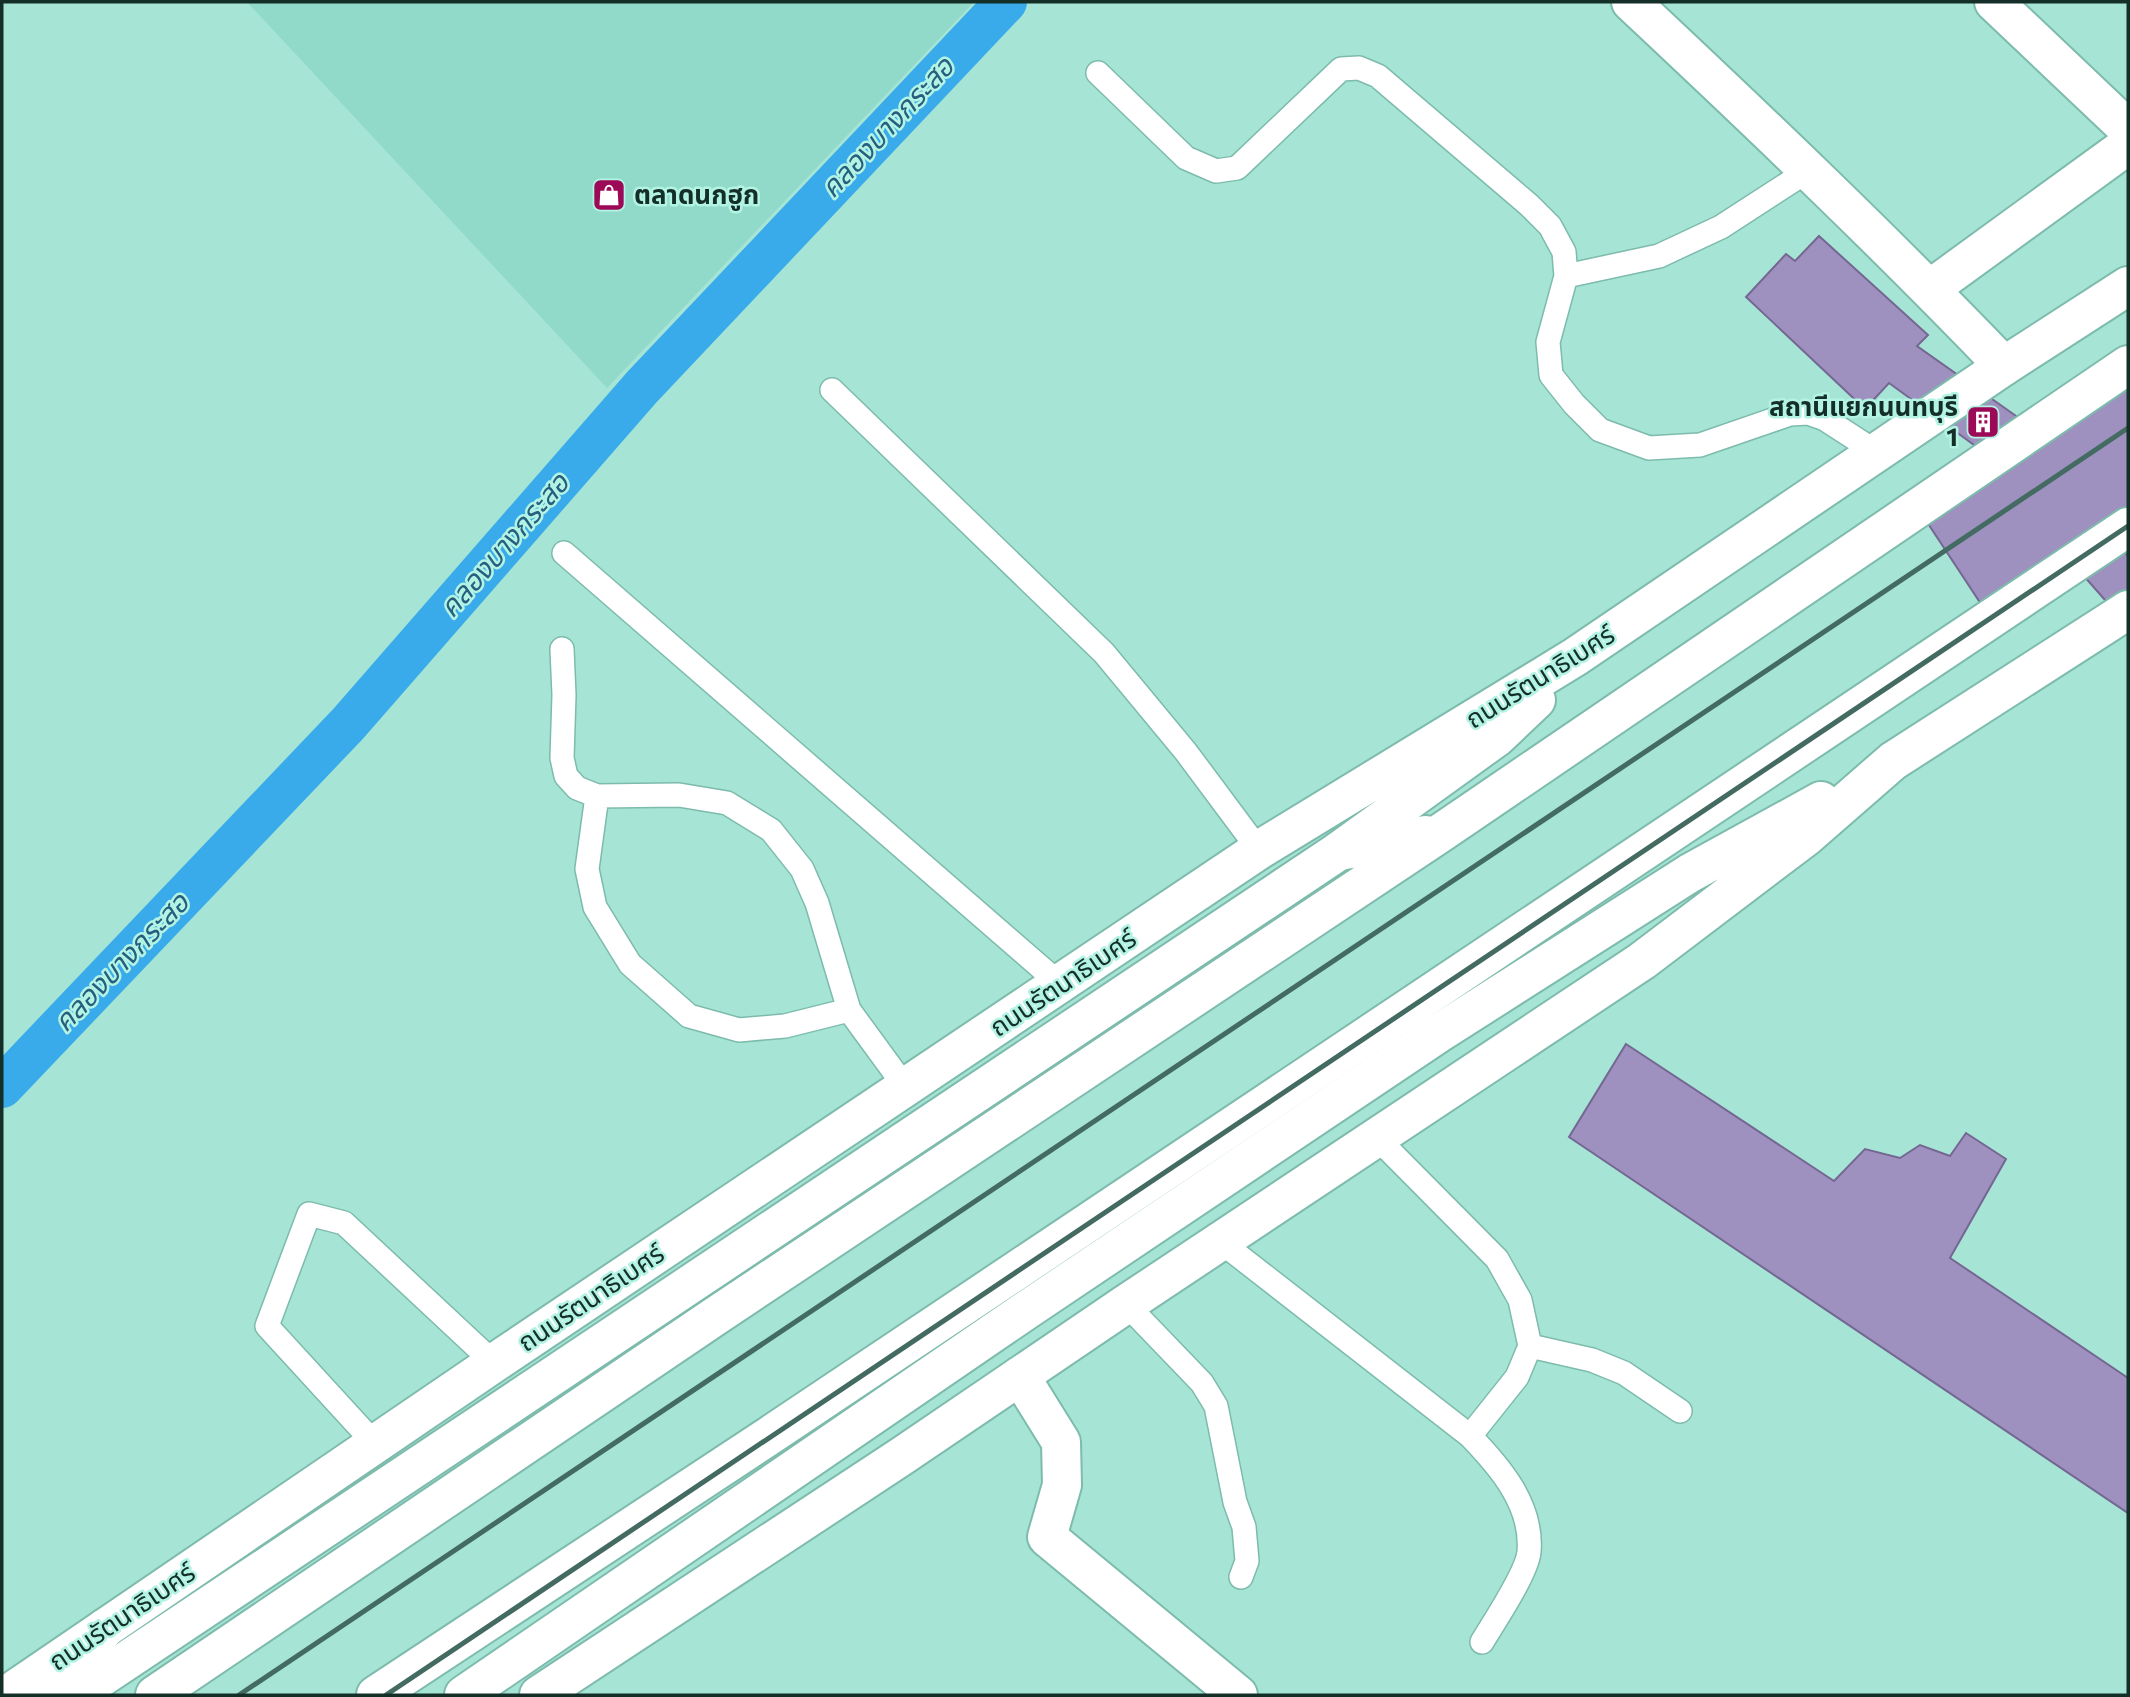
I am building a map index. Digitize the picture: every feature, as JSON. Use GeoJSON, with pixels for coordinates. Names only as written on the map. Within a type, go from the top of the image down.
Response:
{"type":"FeatureCollection","features":[{"type":"Feature","properties":{"kind":"main road"},"geometry":{"type":"LineString","coordinates":[[1631,2],[1809,170],[2004,366]]}},
{"type":"Feature","properties":{"kind":"main road"},"geometry":{"type":"LineString","coordinates":[[1994,2],[2128,130]]}},
{"type":"Feature","properties":{"kind":"main road"},"geometry":{"type":"LineString","coordinates":[[1930,289],[2128,145]]}},
{"type":"Feature","properties":{"kind":"main road","name":"ถนนรัตนาธิเบศร์"},"geometry":{"type":"LineString","coordinates":[[7,1695],[494,1363],[1259,850],[1575,657],[2004,366],[2128,286]]}},
{"type":"Feature","properties":{"kind":"main road"},"geometry":{"type":"LineString","coordinates":[[155,1695],[717,1315],[1442,832],[2128,365]]}},
{"type":"Feature","properties":{"kind":"main road"},"geometry":{"type":"LineString","coordinates":[[376,1695],[804,1413],[2128,527]]}},
{"type":"Feature","properties":{"kind":"main road"},"geometry":{"type":"LineString","coordinates":[[464,1695],[1025,1311],[1438,1033],[1690,873],[1893,761],[2128,610]]}},
{"type":"Feature","properties":{"kind":"main road"},"geometry":{"type":"LineString","coordinates":[[75,1695],[1331,855],[1497,737],[1575,657]]}},
{"type":"Feature","properties":{"kind":"main road"},"geometry":{"type":"LineString","coordinates":[[539,1695],[1642,961],[1807,836],[1893,761]]}},
{"type":"Feature","properties":{"kind":"main road"},"geometry":{"type":"LineString","coordinates":[[1331,855],[1442,832]]}},
{"type":"Feature","properties":{"kind":"main road"},"geometry":{"type":"LineString","coordinates":[[1020,1376],[1061,1442],[1062,1485],[1047,1537],[1238,1695]]}},
{"type":"Feature","properties":{"kind":"main road"},"geometry":{"type":"LineString","coordinates":[[55,1695],[105,1628]]}},
{"type":"Feature","properties":{"kind":"lane"},"geometry":{"type":"LineString","coordinates":[[1098,73],[1186,158],[1216,171],[1237,168],[1341,69],[1359,68],[1378,76],[1550,226],[1564,252],[1566,276],[1548,342],[1551,375],[1574,404],[1601,430],[1649,448],[1700,445],[1790,414],[1808,412],[1825,419],[1877,452]]}},
{"type":"Feature","properties":{"kind":"lane"},"geometry":{"type":"LineString","coordinates":[[1566,276],[1659,256],[1721,227],[1809,170]]}},
{"type":"Feature","properties":{"kind":"lane"},"geometry":{"type":"LineString","coordinates":[[832,390],[1104,653],[1186,752],[1259,850]]}},
{"type":"Feature","properties":{"kind":"lane"},"geometry":{"type":"LineString","coordinates":[[564,553],[1061,985]]}},
{"type":"Feature","properties":{"kind":"lane"},"geometry":{"type":"LineString","coordinates":[[562,649],[562,758],[566,776],[577,788],[597,796],[679,794],[727,803],[771,830],[802,869],[817,903],[849,1010],[906,1088]]}},
{"type":"Feature","properties":{"kind":"lane"},"geometry":{"type":"LineString","coordinates":[[597,796],[587,869],[595,907],[630,964],[689,1016],[739,1030],[785,1026],[849,1010]]}},
{"type":"Feature","properties":{"kind":"lane"},"geometry":{"type":"LineString","coordinates":[[1377,1138],[1497,1259],[1520,1300],[1530,1346],[1517,1377],[1470,1436]]}},
{"type":"Feature","properties":{"kind":"lane"},"geometry":{"type":"LineString","coordinates":[[376,1445],[267,1326],[309,1213],[344,1223],[494,1363]]}},
{"type":"Feature","properties":{"kind":"lane"},"geometry":{"type":"LineString","coordinates":[[1221,1242],[1470,1436],[1494,1461],[1517,1496],[1527,1527],[1529,1554],[1482,1642]]}},
{"type":"Feature","properties":{"kind":"lane"},"geometry":{"type":"LineString","coordinates":[[1126,1304],[1202,1382],[1216,1406],[1235,1502],[1244,1527],[1247,1561],[1241,1577]]}},
{"type":"Feature","properties":{"kind":"lane"},"geometry":{"type":"LineString","coordinates":[[1530,1346],[1592,1360],[1624,1373],[1680,1411]]}},
{"type":"Feature","properties":{"kind":"shaded area","name":"ตลาดนกฮูก"},"geometry":{"type":"Polygon","coordinates":[[[247,2],[974,2],[607,388],[247,2]]]}},
{"type":"Feature","properties":{"kind":"building","name":"สถานีแยกนนทบุรี 1"},"geometry":{"type":"Polygon","coordinates":[[[1819,236],[1928,335],[1917,346],[2043,435],[2128,377],[2128,518],[2108,532],[2128,556],[2128,626],[2068,558],[1987,613],[1923,516],[2000,464],[1889,383],[1865,409],[1746,297],[1786,254],[1795,261],[1819,236]]]}},
{"type":"Feature","properties":{"kind":"building"},"geometry":{"type":"Polygon","coordinates":[[[1626,1044],[1834,1181],[1865,1149],[1900,1158],[1920,1145],[1950,1156],[1966,1133],[2006,1159],[1950,1258],[2128,1378],[2128,1513],[1569,1137],[1626,1044]]]}},
{"type":"Feature","properties":{"kind":"waterway","name":"คลองบางกระสอ"},"geometry":{"type":"LineString","coordinates":[[2,1087],[348,724],[642,387],[1006,2]]}},
{"type":"Feature","properties":{"kind":"railway"},"geometry":{"type":"LineString","coordinates":[[239,1695],[2128,428]]}},
{"type":"Feature","properties":{"kind":"railway"},"geometry":{"type":"LineString","coordinates":[[386,1695],[2128,526]]}},
{"type":"Feature","properties":{"kind":"place","name":"ตลาดนกฮูก"},"geometry":{"type":"Point","coordinates":[609,195]}},
{"type":"Feature","properties":{"kind":"place","name":"สถานีแยกนนทบุรี 1"},"geometry":{"type":"Point","coordinates":[1983,422]}}]}
